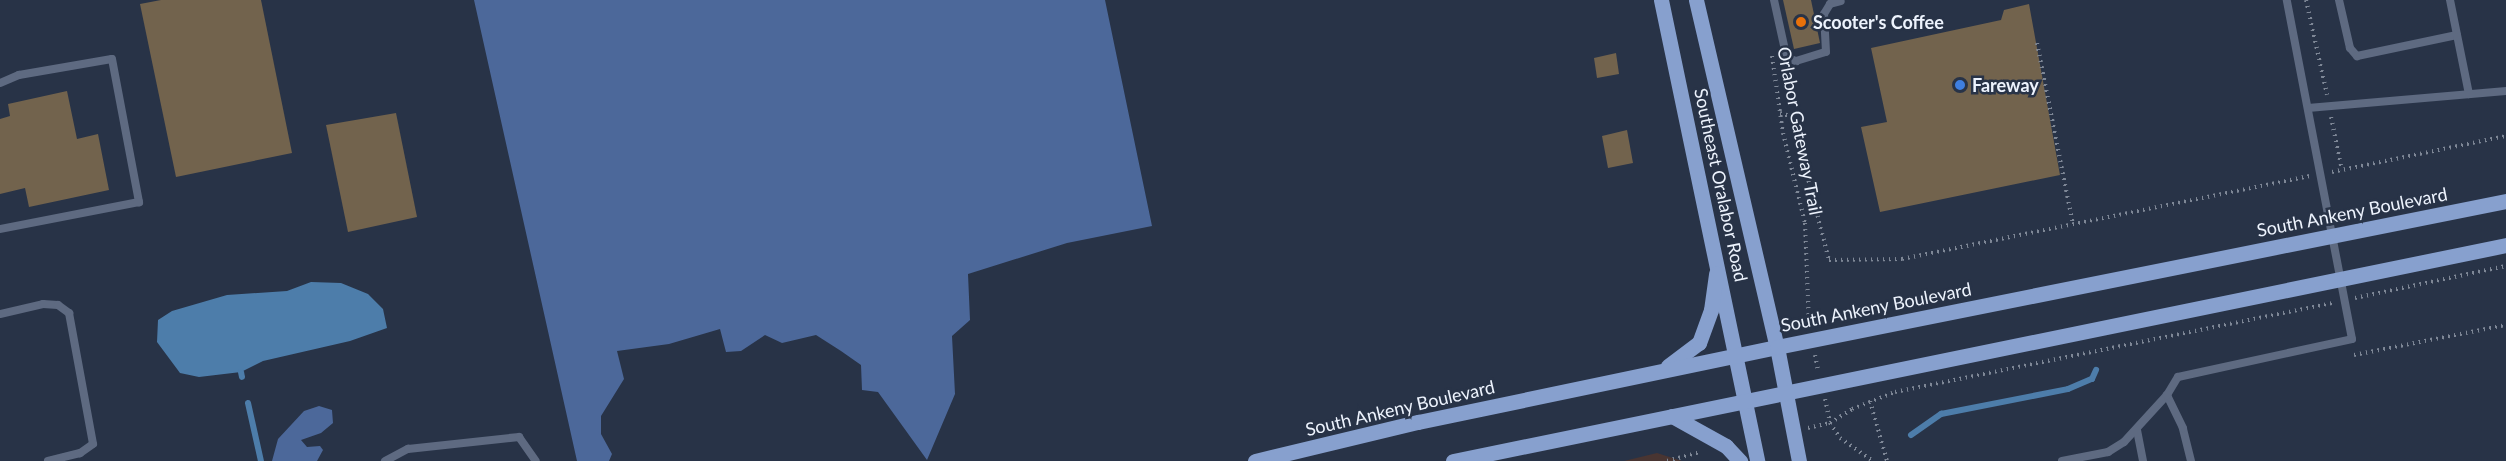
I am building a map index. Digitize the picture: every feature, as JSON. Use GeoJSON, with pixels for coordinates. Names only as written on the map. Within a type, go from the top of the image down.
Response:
{"type":"FeatureCollection","features":[{"type":"Feature","properties":{"kind":"main road","name":"Southeast Oralabor Road"},"geometry":{"type":"LineString","coordinates":[[1661,0],[1718,260],[1757,461]]}},
{"type":"Feature","properties":{"kind":"main road","name":"Southeast Oralabor Road"},"geometry":{"type":"LineString","coordinates":[[1696,0],[1776,347],[1798,461]]}},
{"type":"Feature","properties":{"kind":"main road","name":"South Ankeny Boulevard"},"geometry":{"type":"LineString","coordinates":[[1255,461],[1737,355],[2506,201]]}},
{"type":"Feature","properties":{"kind":"main road"},"geometry":{"type":"LineString","coordinates":[[1454,461],[1745,401],[1821,383],[2506,245]]}},
{"type":"Feature","properties":{"kind":"main road"},"geometry":{"type":"LineString","coordinates":[[1661,371],[1699,343],[1711,310],[1718,260]]}},
{"type":"Feature","properties":{"kind":"main road"},"geometry":{"type":"LineString","coordinates":[[1672,416],[1726,446],[1740,461]]}},
{"type":"Feature","properties":{"kind":"lane"},"geometry":{"type":"LineString","coordinates":[[1774,0],[1785,50],[1788,58],[1796,61],[1827,52],[1824,14],[1830,4],[1841,1]]}},
{"type":"Feature","properties":{"kind":"lane"},"geometry":{"type":"LineString","coordinates":[[2061,461],[2108,452],[2137,430],[2167,395],[2172,384],[2186,372],[2352,339],[2287,0]]}},
{"type":"Feature","properties":{"kind":"lane"},"geometry":{"type":"LineString","coordinates":[[2339,0],[2350,48],[2357,56],[2457,35]]}},
{"type":"Feature","properties":{"kind":"lane"},"geometry":{"type":"LineString","coordinates":[[2450,0],[2469,94]]}},
{"type":"Feature","properties":{"kind":"lane"},"geometry":{"type":"LineString","coordinates":[[0,83],[19,75],[111,59],[140,202],[0,230]]}},
{"type":"Feature","properties":{"kind":"lane"},"geometry":{"type":"LineString","coordinates":[[2308,108],[2506,91]]}},
{"type":"Feature","properties":{"kind":"lane"},"geometry":{"type":"LineString","coordinates":[[0,314],[43,304],[58,305],[69,313],[93,444],[80,453],[48,461]]}},
{"type":"Feature","properties":{"kind":"lane"},"geometry":{"type":"LineString","coordinates":[[2167,395],[2183,428],[2191,461]]}},
{"type":"Feature","properties":{"kind":"lane"},"geometry":{"type":"LineString","coordinates":[[2137,430],[2143,461]]}},
{"type":"Feature","properties":{"kind":"lane"},"geometry":{"type":"LineString","coordinates":[[385,461],[408,449],[519,437],[536,461]]}},
{"type":"Feature","properties":{"kind":"path"},"geometry":{"type":"LineString","coordinates":[[2306,0],[2342,170]]}},
{"type":"Feature","properties":{"kind":"path"},"geometry":{"type":"LineString","coordinates":[[2037,43],[2073,224]]}},
{"type":"Feature","properties":{"kind":"path","name":"Orlabor Gateway Trail"},"geometry":{"type":"LineString","coordinates":[[1771,50],[1780,113],[1805,223],[1811,340],[1830,423],[1840,438],[1873,461]]}},
{"type":"Feature","properties":{"kind":"path"},"geometry":{"type":"LineString","coordinates":[[1780,113],[1792,117],[1829,260],[1902,259],[2506,136]]}},
{"type":"Feature","properties":{"kind":"path"},"geometry":{"type":"LineString","coordinates":[[1793,432],[1830,423],[1870,401],[1982,374],[2506,266]]}},
{"type":"Feature","properties":{"kind":"path"},"geometry":{"type":"LineString","coordinates":[[2354,356],[2506,325]]}},
{"type":"Feature","properties":{"kind":"path"},"geometry":{"type":"LineString","coordinates":[[1870,401],[1887,461]]}},
{"type":"Feature","properties":{"kind":"path"},"geometry":{"type":"LineString","coordinates":[[1667,461],[1726,446]]}},
{"type":"Feature","properties":{"kind":"shaded area"},"geometry":{"type":"Polygon","coordinates":[[[474,0],[1105,0],[1152,226],[1067,243],[968,274],[970,320],[952,336],[955,394],[927,460],[878,392],[862,390],[861,365],[816,335],[782,343],[765,335],[741,351],[726,352],[720,329],[669,344],[617,351],[624,379],[601,416],[601,434],[612,454],[609,461],[577,461],[474,0]]]}},
{"type":"Feature","properties":{"kind":"shaded area"},"geometry":{"type":"Polygon","coordinates":[[[311,282],[341,283],[368,294],[383,309],[387,328],[350,341],[263,361],[241,372],[199,377],[180,373],[157,342],[158,320],[172,311],[227,295],[287,291],[311,282]]]}},
{"type":"Feature","properties":{"kind":"shaded area"},"geometry":{"type":"Polygon","coordinates":[[[319,406],[332,410],[333,423],[321,433],[301,440],[307,447],[320,446],[323,450],[317,461],[272,461],[278,439],[304,411],[319,406]]]}},
{"type":"Feature","properties":{"kind":"shaded area"},"geometry":{"type":"Polygon","coordinates":[[[1657,453],[1682,461],[1624,461],[1657,453]]]}},
{"type":"Feature","properties":{"kind":"building"},"geometry":{"type":"Polygon","coordinates":[[[161,0],[261,0],[292,153],[176,177],[140,4],[161,0]]]}},
{"type":"Feature","properties":{"kind":"building","name":"Scooter's Coffee"},"geometry":{"type":"Polygon","coordinates":[[[1783,0],[1811,0],[1820,43],[1794,49],[1783,0]]]}},
{"type":"Feature","properties":{"kind":"building","name":"Fareway"},"geometry":{"type":"Polygon","coordinates":[[[2029,4],[2060,175],[1880,212],[1861,127],[1887,122],[1871,48],[2001,20],[2004,10],[2029,4]]]}},
{"type":"Feature","properties":{"kind":"building"},"geometry":{"type":"Polygon","coordinates":[[[1616,53],[1619,74],[1597,78],[1594,58],[1616,53]]]}},
{"type":"Feature","properties":{"kind":"building"},"geometry":{"type":"Polygon","coordinates":[[[67,91],[77,139],[98,134],[109,190],[29,207],[25,188],[0,194],[0,119],[10,116],[8,104],[67,91]]]}},
{"type":"Feature","properties":{"kind":"building"},"geometry":{"type":"Polygon","coordinates":[[[396,113],[417,217],[348,232],[326,125],[396,113]]]}},
{"type":"Feature","properties":{"kind":"building"},"geometry":{"type":"Polygon","coordinates":[[[1627,130],[1633,163],[1608,168],[1602,136],[1627,130]]]}},
{"type":"Feature","properties":{"kind":"waterway"},"geometry":{"type":"LineString","coordinates":[[1911,435],[1941,414],[2068,389],[2092,379],[2096,370]]}},
{"type":"Feature","properties":{"kind":"waterway"},"geometry":{"type":"LineString","coordinates":[[241,372],[242,377]]}},
{"type":"Feature","properties":{"kind":"waterway"},"geometry":{"type":"LineString","coordinates":[[248,403],[261,461]]}},
{"type":"Feature","properties":{"kind":"place","name":"Scooter's Coffee"},"geometry":{"type":"Point","coordinates":[1801,22]}},
{"type":"Feature","properties":{"kind":"place","name":"Fareway"},"geometry":{"type":"Point","coordinates":[1960,85]}}]}
